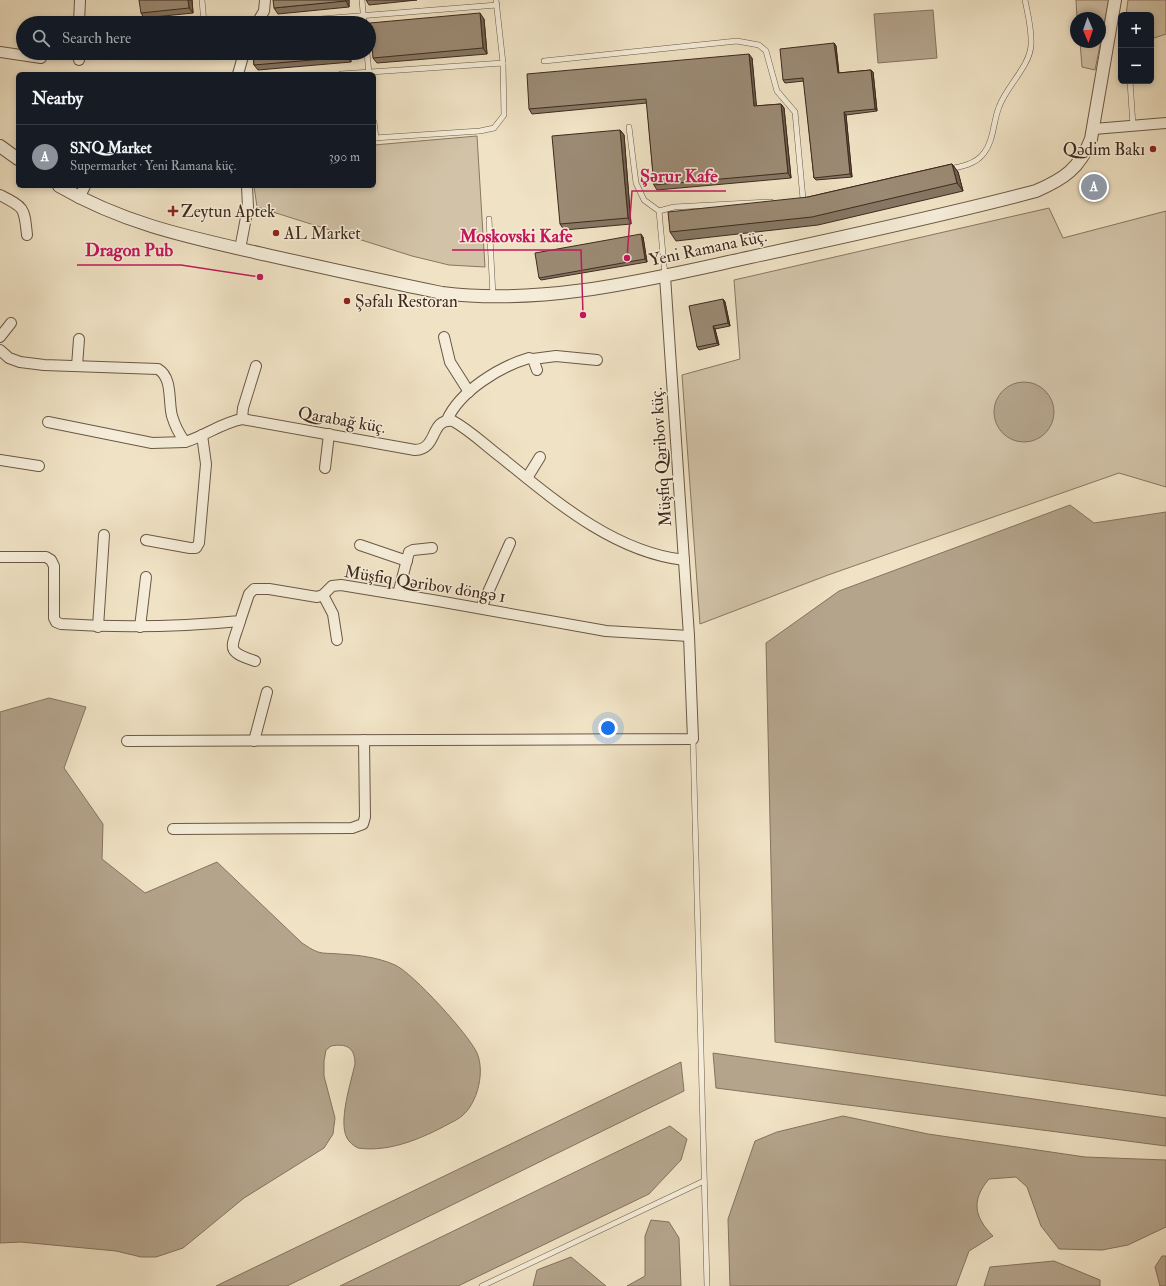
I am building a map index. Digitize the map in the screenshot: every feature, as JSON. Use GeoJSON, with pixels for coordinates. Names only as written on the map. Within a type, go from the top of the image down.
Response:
{"type":"FeatureCollection","features":[{"type":"Feature","properties":{"kind":"street"},"geometry":{"type":"LineString","coordinates":[[80,0],[80,16]]}},
{"type":"Feature","properties":{"kind":"street"},"geometry":{"type":"LineString","coordinates":[[262,16],[264,11],[265,0]]}},
{"type":"Feature","properties":{"kind":"street","name":"Yeni Ramana küç."},"geometry":{"type":"LineString","coordinates":[[62,188],[79,198],[152,228],[240,249],[442,293],[472,297],[545,295],[665,276],[893,226],[1036,191],[1069,174],[1088,149],[1094,129],[1115,0]]}},
{"type":"Feature","properties":{"kind":"street"},"geometry":{"type":"LineString","coordinates":[[0,52],[16,54]]}},
{"type":"Feature","properties":{"kind":"street"},"geometry":{"type":"LineString","coordinates":[[239,72],[242,60]]}},
{"type":"Feature","properties":{"kind":"street"},"geometry":{"type":"LineString","coordinates":[[1094,129],[1133,127],[1166,123]]}},
{"type":"Feature","properties":{"kind":"street"},"geometry":{"type":"LineString","coordinates":[[0,146],[16,158]]}},
{"type":"Feature","properties":{"kind":"street"},"geometry":{"type":"LineString","coordinates":[[79,198],[84,188]]}},
{"type":"Feature","properties":{"kind":"street"},"geometry":{"type":"LineString","coordinates":[[240,249],[248,207],[247,188]]}},
{"type":"Feature","properties":{"kind":"street"},"geometry":{"type":"LineString","coordinates":[[0,195],[20,205],[25,212],[27,235]]}},
{"type":"Feature","properties":{"kind":"street","name":"Müşfiq Qəribov küç."},"geometry":{"type":"LineString","coordinates":[[665,276],[689,636],[693,739]]}},
{"type":"Feature","properties":{"kind":"street"},"geometry":{"type":"LineString","coordinates":[[0,337],[11,323]]}},
{"type":"Feature","properties":{"kind":"street"},"geometry":{"type":"LineString","coordinates":[[444,337],[450,362],[469,392]]}},
{"type":"Feature","properties":{"kind":"street"},"geometry":{"type":"LineString","coordinates":[[78,366],[79,339]]}},
{"type":"Feature","properties":{"kind":"street"},"geometry":{"type":"LineString","coordinates":[[0,350],[9,358],[20,362],[158,369],[164,373],[167,379],[172,416],[179,435],[185,442]]}},
{"type":"Feature","properties":{"kind":"street","name":"Qarabağ küç."},"geometry":{"type":"LineString","coordinates":[[185,442],[226,423],[242,419],[422,449],[428,446],[438,425],[447,420],[458,402],[485,380],[515,363],[528,358],[533,359],[556,356],[597,360]]}},
{"type":"Feature","properties":{"kind":"street"},"geometry":{"type":"LineString","coordinates":[[533,359],[537,370]]}},
{"type":"Feature","properties":{"kind":"street"},"geometry":{"type":"LineString","coordinates":[[242,419],[243,408],[256,366]]}},
{"type":"Feature","properties":{"kind":"street"},"geometry":{"type":"LineString","coordinates":[[447,420],[459,424],[576,515],[638,549],[664,557],[684,560]]}},
{"type":"Feature","properties":{"kind":"street"},"geometry":{"type":"LineString","coordinates":[[48,422],[152,443],[185,442]]}},
{"type":"Feature","properties":{"kind":"street"},"geometry":{"type":"LineString","coordinates":[[325,468],[329,434]]}},
{"type":"Feature","properties":{"kind":"street"},"geometry":{"type":"LineString","coordinates":[[146,540],[190,548],[196,548],[199,543],[206,464],[202,435]]}},
{"type":"Feature","properties":{"kind":"street"},"geometry":{"type":"LineString","coordinates":[[527,478],[540,457]]}},
{"type":"Feature","properties":{"kind":"street"},"geometry":{"type":"LineString","coordinates":[[0,460],[39,466]]}},
{"type":"Feature","properties":{"kind":"street"},"geometry":{"type":"LineString","coordinates":[[98,627],[104,535]]}},
{"type":"Feature","properties":{"kind":"street"},"geometry":{"type":"LineString","coordinates":[[481,608],[510,543]]}},
{"type":"Feature","properties":{"kind":"street"},"geometry":{"type":"LineString","coordinates":[[360,545],[407,561]]}},
{"type":"Feature","properties":{"kind":"street"},"geometry":{"type":"LineString","coordinates":[[398,594],[409,552],[413,550],[432,548]]}},
{"type":"Feature","properties":{"kind":"street"},"geometry":{"type":"LineString","coordinates":[[0,557],[46,557],[51,560],[54,566],[54,618],[56,622],[61,624],[98,627],[140,627],[188,626],[240,621],[232,646],[234,652],[255,661]]}},
{"type":"Feature","properties":{"kind":"street"},"geometry":{"type":"LineString","coordinates":[[140,627],[146,577]]}},
{"type":"Feature","properties":{"kind":"street","name":"Müşfiq Qəribov döngə 1"},"geometry":{"type":"LineString","coordinates":[[240,621],[250,594],[254,589],[269,589],[316,597],[324,595],[332,586],[341,585],[481,608],[606,631],[689,636]]}},
{"type":"Feature","properties":{"kind":"street"},"geometry":{"type":"LineString","coordinates":[[324,595],[333,614],[337,640]]}},
{"type":"Feature","properties":{"kind":"street"},"geometry":{"type":"LineString","coordinates":[[254,741],[267,692]]}},
{"type":"Feature","properties":{"kind":"street"},"geometry":{"type":"LineString","coordinates":[[127,741],[693,739]]}},
{"type":"Feature","properties":{"kind":"street"},"geometry":{"type":"LineString","coordinates":[[173,829],[352,828],[362,824],[365,817],[364,740]]}},
{"type":"Feature","properties":{"kind":"lane"},"geometry":{"type":"LineString","coordinates":[[202,0],[203,16]]}},
{"type":"Feature","properties":{"kind":"lane"},"geometry":{"type":"LineString","coordinates":[[362,0],[363,16],[496,2],[503,63],[504,115],[494,128],[480,131],[376,138]]}},
{"type":"Feature","properties":{"kind":"lane"},"geometry":{"type":"LineString","coordinates":[[942,171],[973,162],[984,153],[992,135],[999,107],[1029,57],[1032,46],[1031,31],[1025,0]]}},
{"type":"Feature","properties":{"kind":"lane"},"geometry":{"type":"LineString","coordinates":[[544,61],[738,41],[759,45],[766,51],[777,91],[795,112],[806,198],[797,200]]}},
{"type":"Feature","properties":{"kind":"lane"},"geometry":{"type":"LineString","coordinates":[[368,60],[369,72]]}},
{"type":"Feature","properties":{"kind":"lane"},"geometry":{"type":"LineString","coordinates":[[376,72],[503,63]]}},
{"type":"Feature","properties":{"kind":"lane"},"geometry":{"type":"LineString","coordinates":[[1130,84],[1133,127]]}},
{"type":"Feature","properties":{"kind":"lane"},"geometry":{"type":"LineString","coordinates":[[629,128],[636,183],[644,200],[659,211],[665,276]]}},
{"type":"Feature","properties":{"kind":"lane"},"geometry":{"type":"LineString","coordinates":[[659,211],[674,206],[779,201]]}},
{"type":"Feature","properties":{"kind":"lane"},"geometry":{"type":"LineString","coordinates":[[489,219],[493,297]]}},
{"type":"Feature","properties":{"kind":"lane"},"geometry":{"type":"LineString","coordinates":[[693,739],[707,1286]]}},
{"type":"Feature","properties":{"kind":"lane"},"geometry":{"type":"LineString","coordinates":[[482,1286],[704,1181]]}},
{"type":"Feature","properties":{"kind":"shaded area"},"geometry":{"type":"Polygon","coordinates":[[[1076,0],[1109,0],[1106,15],[1106,12],[1077,12],[1076,0]]]}},
{"type":"Feature","properties":{"kind":"shaded area"},"geometry":{"type":"Polygon","coordinates":[[[1128,0],[1166,0],[1166,34],[1154,38],[1154,12],[1126,12],[1128,0]]]}},
{"type":"Feature","properties":{"kind":"shaded area"},"geometry":{"type":"Polygon","coordinates":[[[933,10],[937,58],[878,63],[874,14],[933,10]]]}},
{"type":"Feature","properties":{"kind":"shaded area"},"geometry":{"type":"Polygon","coordinates":[[[1080,48],[1099,48],[1095,70],[1082,67],[1080,48]]]}},
{"type":"Feature","properties":{"kind":"shaded area"},"geometry":{"type":"Polygon","coordinates":[[[477,136],[485,267],[449,265],[412,256],[257,207],[254,188],[376,188],[376,145],[477,136]]]}},
{"type":"Feature","properties":{"kind":"shaded area"},"geometry":{"type":"Polygon","coordinates":[[[1049,208],[1063,238],[1166,211],[1166,487],[1119,473],[828,575],[700,624],[682,375],[740,359],[734,280],[1049,208]]]}},
{"type":"Feature","properties":{"kind":"shaded area"},"geometry":{"type":"Polygon","coordinates":[[[1024,382],[1041,387],[1049,395],[1054,412],[1049,429],[1041,437],[1024,442],[1007,437],[999,429],[994,412],[999,395],[1007,387],[1024,382]]]}},
{"type":"Feature","properties":{"kind":"shaded area"},"geometry":{"type":"Polygon","coordinates":[[[1070,505],[1094,523],[1166,512],[1166,1096],[775,1042],[766,643],[839,591],[1070,505]]]}},
{"type":"Feature","properties":{"kind":"shaded area"},"geometry":{"type":"Polygon","coordinates":[[[49,698],[86,707],[64,768],[103,824],[102,859],[145,893],[217,862],[302,943],[312,949],[323,953],[374,958],[388,962],[403,970],[440,1005],[472,1044],[477,1053],[480,1061],[480,1081],[474,1100],[463,1115],[433,1132],[409,1142],[384,1148],[358,1148],[347,1138],[344,1122],[346,1102],[355,1064],[354,1054],[352,1050],[346,1046],[331,1046],[326,1050],[324,1076],[335,1118],[333,1134],[324,1148],[244,1198],[183,1248],[156,1257],[141,1257],[116,1251],[21,1242],[0,1243],[0,712],[49,698]]]}},
{"type":"Feature","properties":{"kind":"shaded area"},"geometry":{"type":"Polygon","coordinates":[[[713,1053],[1166,1118],[1166,1146],[716,1088],[713,1053]]]}},
{"type":"Feature","properties":{"kind":"shaded area"},"geometry":{"type":"Polygon","coordinates":[[[681,1062],[684,1091],[287,1286],[216,1286],[681,1062]]]}},
{"type":"Feature","properties":{"kind":"shaded area"},"geometry":{"type":"Polygon","coordinates":[[[843,1116],[928,1134],[1085,1157],[1166,1160],[1166,1227],[1128,1245],[1102,1250],[1059,1249],[1041,1226],[1027,1187],[1016,1177],[989,1179],[979,1194],[977,1208],[982,1222],[993,1236],[969,1251],[956,1286],[730,1286],[728,1219],[755,1141],[777,1132],[843,1116]]]}},
{"type":"Feature","properties":{"kind":"shaded area"},"geometry":{"type":"Polygon","coordinates":[[[670,1126],[687,1139],[681,1160],[649,1194],[458,1286],[340,1286],[670,1126]]]}},
{"type":"Feature","properties":{"kind":"shaded area"},"geometry":{"type":"Polygon","coordinates":[[[651,1220],[669,1222],[679,1238],[681,1286],[627,1286],[645,1276],[645,1236],[651,1220]]]}},
{"type":"Feature","properties":{"kind":"shaded area"},"geometry":{"type":"Polygon","coordinates":[[[1162,1256],[1166,1256],[1166,1286],[1160,1286],[1155,1267],[1162,1256]]]}},
{"type":"Feature","properties":{"kind":"shaded area"},"geometry":{"type":"Polygon","coordinates":[[[571,1257],[606,1286],[533,1286],[537,1270],[571,1257]]]}},
{"type":"Feature","properties":{"kind":"shaded area"},"geometry":{"type":"Polygon","coordinates":[[[1054,1261],[1100,1280],[1100,1286],[984,1286],[990,1267],[1054,1261]]]}},
{"type":"Feature","properties":{"kind":"building"},"geometry":{"type":"Polygon","coordinates":[[[139,0],[188,0],[189,8],[141,13],[139,0]]]}},
{"type":"Feature","properties":{"kind":"building"},"geometry":{"type":"Polygon","coordinates":[[[273,0],[345,0],[346,1],[274,8],[273,0]]]}},
{"type":"Feature","properties":{"kind":"building"},"geometry":{"type":"Polygon","coordinates":[[[480,13],[483,48],[376,58],[376,22],[480,13]]]}},
{"type":"Feature","properties":{"kind":"building"},"geometry":{"type":"Polygon","coordinates":[[[834,43],[838,73],[871,70],[875,109],[844,112],[850,174],[814,178],[803,78],[783,80],[780,49],[834,43]]]}},
{"type":"Feature","properties":{"kind":"building"},"geometry":{"type":"Polygon","coordinates":[[[749,54],[754,106],[781,104],[788,173],[654,185],[646,99],[529,109],[527,74],[749,54]]]}},
{"type":"Feature","properties":{"kind":"building"},"geometry":{"type":"Polygon","coordinates":[[[254,60],[312,60],[254,65],[254,60]]]}},
{"type":"Feature","properties":{"kind":"building"},"geometry":{"type":"Polygon","coordinates":[[[620,130],[628,218],[560,224],[552,136],[620,130]]]}},
{"type":"Feature","properties":{"kind":"building"},"geometry":{"type":"Polygon","coordinates":[[[952,164],[957,183],[812,217],[670,232],[668,212],[808,197],[952,164]]]}},
{"type":"Feature","properties":{"kind":"building"},"geometry":{"type":"Polygon","coordinates":[[[641,234],[645,259],[539,278],[535,253],[641,234]]]}},
{"type":"Feature","properties":{"kind":"building"},"geometry":{"type":"Polygon","coordinates":[[[723,299],[728,323],[713,326],[717,343],[697,347],[689,306],[723,299]]]}},
{"type":"Feature","properties":{"kind":"place","name":"Qədim Bakı"},"geometry":{"type":"Point","coordinates":[1153,149]}},
{"type":"Feature","properties":{"kind":"place","name":"SNQ Market"},"geometry":{"type":"Point","coordinates":[1094,187]}},
{"type":"Feature","properties":{"kind":"place","name":"Zeytun Aptek"},"geometry":{"type":"Point","coordinates":[173,211]}},
{"type":"Feature","properties":{"kind":"place","name":"AL Market"},"geometry":{"type":"Point","coordinates":[276,233]}},
{"type":"Feature","properties":{"kind":"place","name":"Şərur Kafe"},"geometry":{"type":"Point","coordinates":[627,258]}},
{"type":"Feature","properties":{"kind":"place","name":"Dragon Pub"},"geometry":{"type":"Point","coordinates":[260,277]}},
{"type":"Feature","properties":{"kind":"place","name":"Şəfalı Restoran"},"geometry":{"type":"Point","coordinates":[347,301]}},
{"type":"Feature","properties":{"kind":"place","name":"Moskovski Kafe"},"geometry":{"type":"Point","coordinates":[583,315]}}]}
